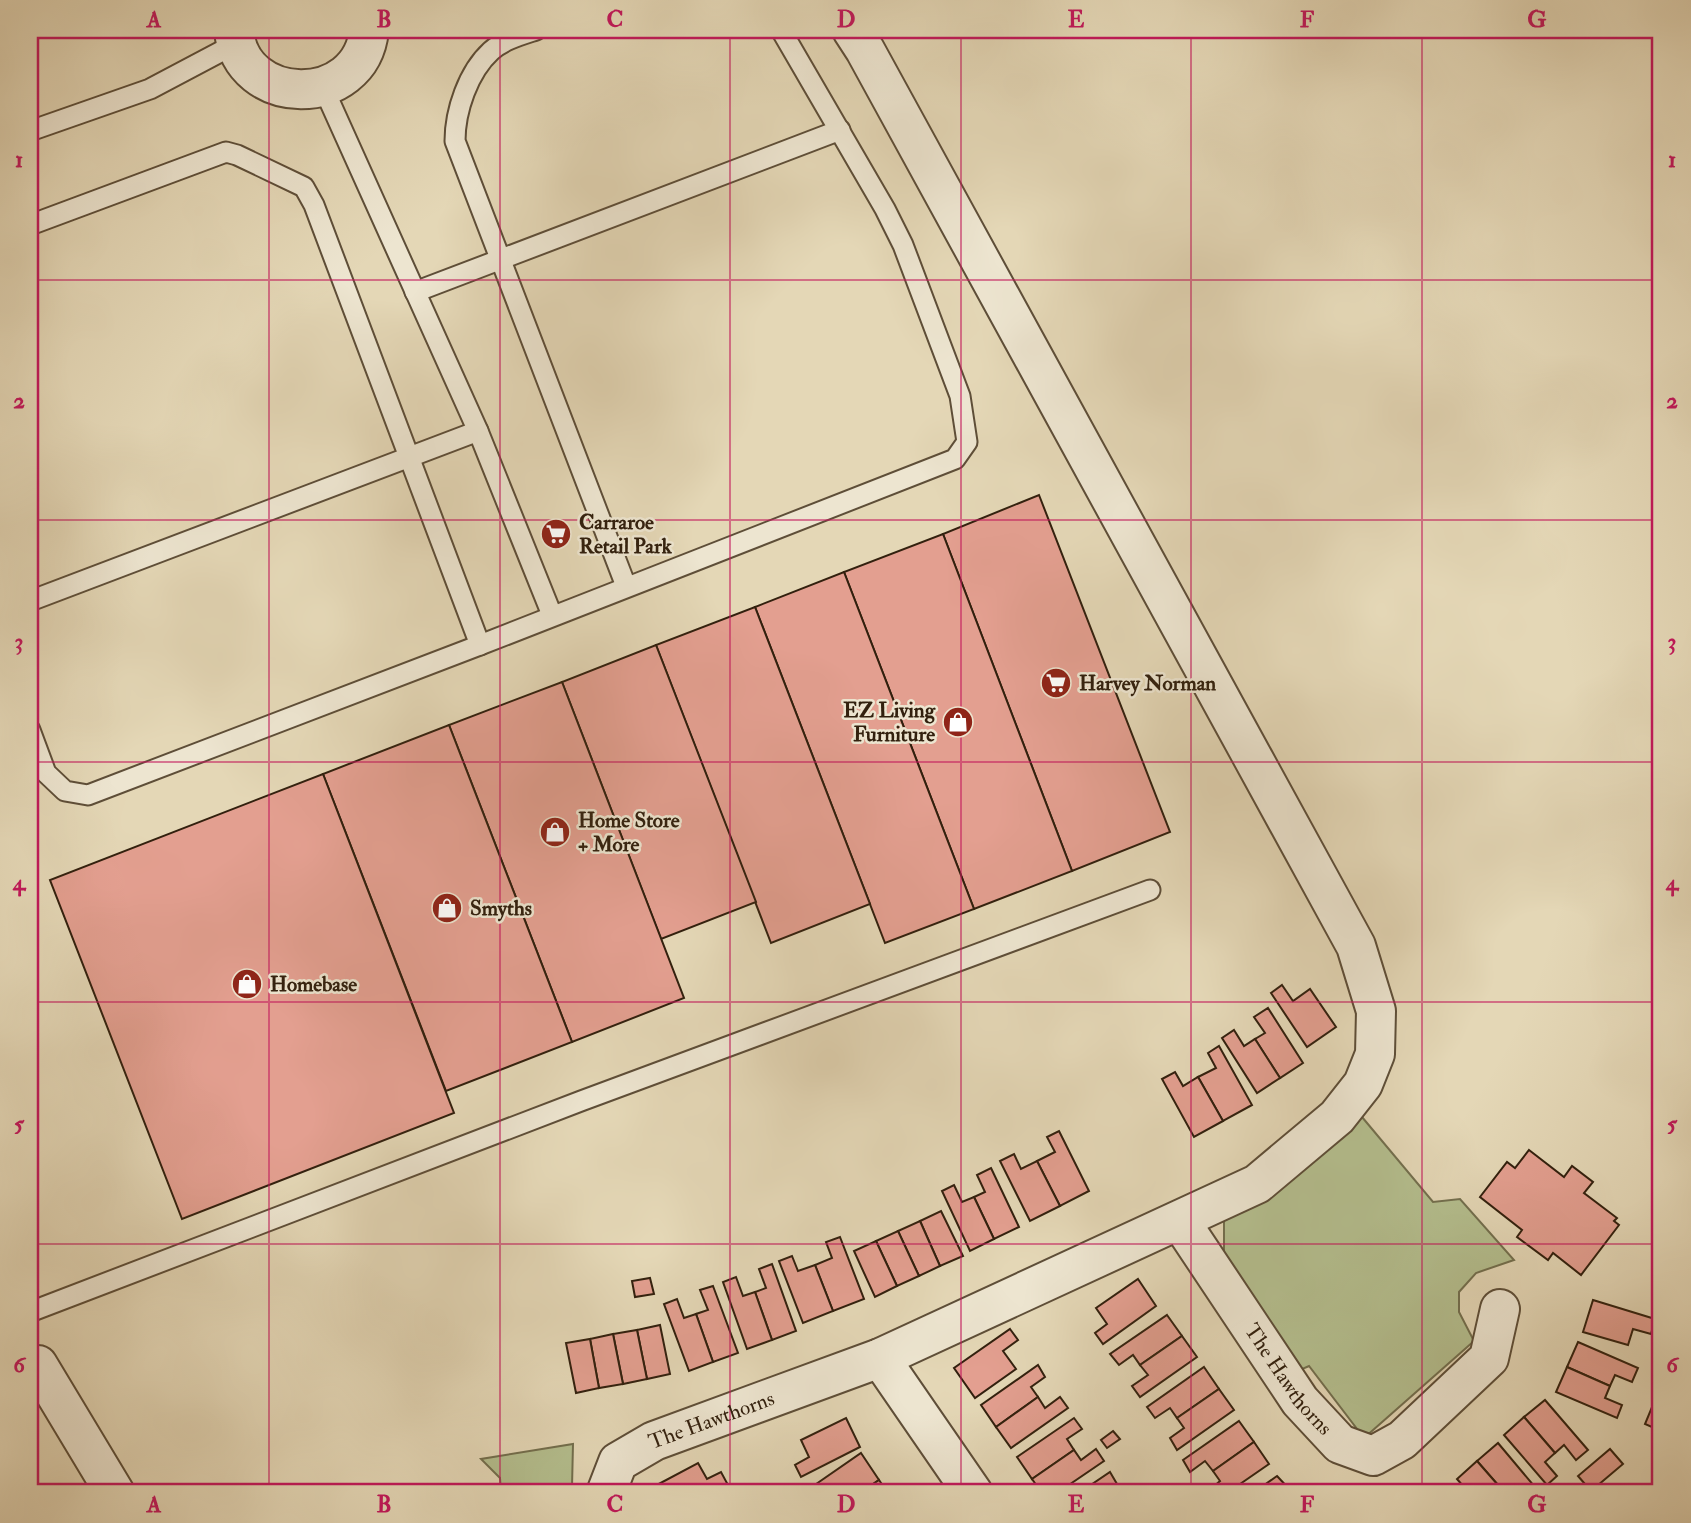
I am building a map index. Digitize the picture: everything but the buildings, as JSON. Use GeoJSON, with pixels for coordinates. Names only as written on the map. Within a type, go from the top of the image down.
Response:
{"type":"FeatureCollection","features":[{"type":"Feature","properties":{"kind":"street"},"geometry":{"type":"LineString","coordinates":[[236,37],[250,68],[276,86],[298,91],[323,87],[341,78],[357,63],[369,30]]}},
{"type":"Feature","properties":{"kind":"street","name":"The Hawthorns"},"geometry":{"type":"LineString","coordinates":[[606,1493],[618,1462],[654,1441],[880,1358],[1257,1184],[1337,1117],[1363,1084],[1375,1054],[1376,1011],[1356,946],[852,30]]}},
{"type":"Feature","properties":{"kind":"street","name":"The Hawthorns"},"geometry":{"type":"LineString","coordinates":[[1180,1220],[1300,1401],[1340,1444],[1373,1456],[1402,1440],[1489,1358],[1500,1309]]}},
{"type":"Feature","properties":{"kind":"street"},"geometry":{"type":"LineString","coordinates":[[880,1358],[973,1493]]}},
{"type":"Feature","properties":{"kind":"street"},"geometry":{"type":"LineString","coordinates":[[38,1365],[115,1493]]}},
{"type":"Feature","properties":{"kind":"lane"},"geometry":{"type":"LineString","coordinates":[[536,30],[510,40],[492,51],[472,77],[455,121],[455,141],[626,586]]}},
{"type":"Feature","properties":{"kind":"lane"},"geometry":{"type":"LineString","coordinates":[[30,730],[46,773],[65,791],[88,795],[955,459],[967,442],[960,396],[903,245],[782,30]]}},
{"type":"Feature","properties":{"kind":"lane"},"geometry":{"type":"LineString","coordinates":[[30,131],[150,89],[236,37]]}},
{"type":"Feature","properties":{"kind":"lane"},"geometry":{"type":"LineString","coordinates":[[323,87],[478,431],[552,615]]}},
{"type":"Feature","properties":{"kind":"lane"},"geometry":{"type":"LineString","coordinates":[[415,292],[839,130]]}},
{"type":"Feature","properties":{"kind":"lane"},"geometry":{"type":"LineString","coordinates":[[30,225],[226,152],[304,187],[314,205],[480,645]]}},
{"type":"Feature","properties":{"kind":"lane"},"geometry":{"type":"LineString","coordinates":[[30,601],[478,431]]}},
{"type":"Feature","properties":{"kind":"lane"},"geometry":{"type":"LineString","coordinates":[[30,1312],[581,1101],[1150,890]]}},
{"type":"Feature","properties":{"kind":"green space"},"geometry":{"type":"Polygon","coordinates":[[[1362,1117],[1433,1202],[1460,1199],[1514,1260],[1476,1273],[1459,1292],[1459,1312],[1474,1341],[1364,1438],[1309,1366],[1300,1370],[1224,1267],[1224,1220],[1306,1167],[1362,1117]]]}},
{"type":"Feature","properties":{"kind":"green space"},"geometry":{"type":"Polygon","coordinates":[[[573,1444],[574,1493],[501,1493],[500,1478],[481,1459],[573,1444]]]}},
{"type":"Feature","properties":{"kind":"place","name":"Carraroe Retail Park"},"geometry":{"type":"Point","coordinates":[556,534]}},
{"type":"Feature","properties":{"kind":"place","name":"Harvey Norman"},"geometry":{"type":"Point","coordinates":[1056,683]}},
{"type":"Feature","properties":{"kind":"place","name":"EZ Living Furniture"},"geometry":{"type":"Point","coordinates":[958,722]}},
{"type":"Feature","properties":{"kind":"place","name":"Home Store + More"},"geometry":{"type":"Point","coordinates":[555,832]}},
{"type":"Feature","properties":{"kind":"place","name":"Smyths"},"geometry":{"type":"Point","coordinates":[447,908]}},
{"type":"Feature","properties":{"kind":"place","name":"Homebase"},"geometry":{"type":"Point","coordinates":[247,984]}}]}
